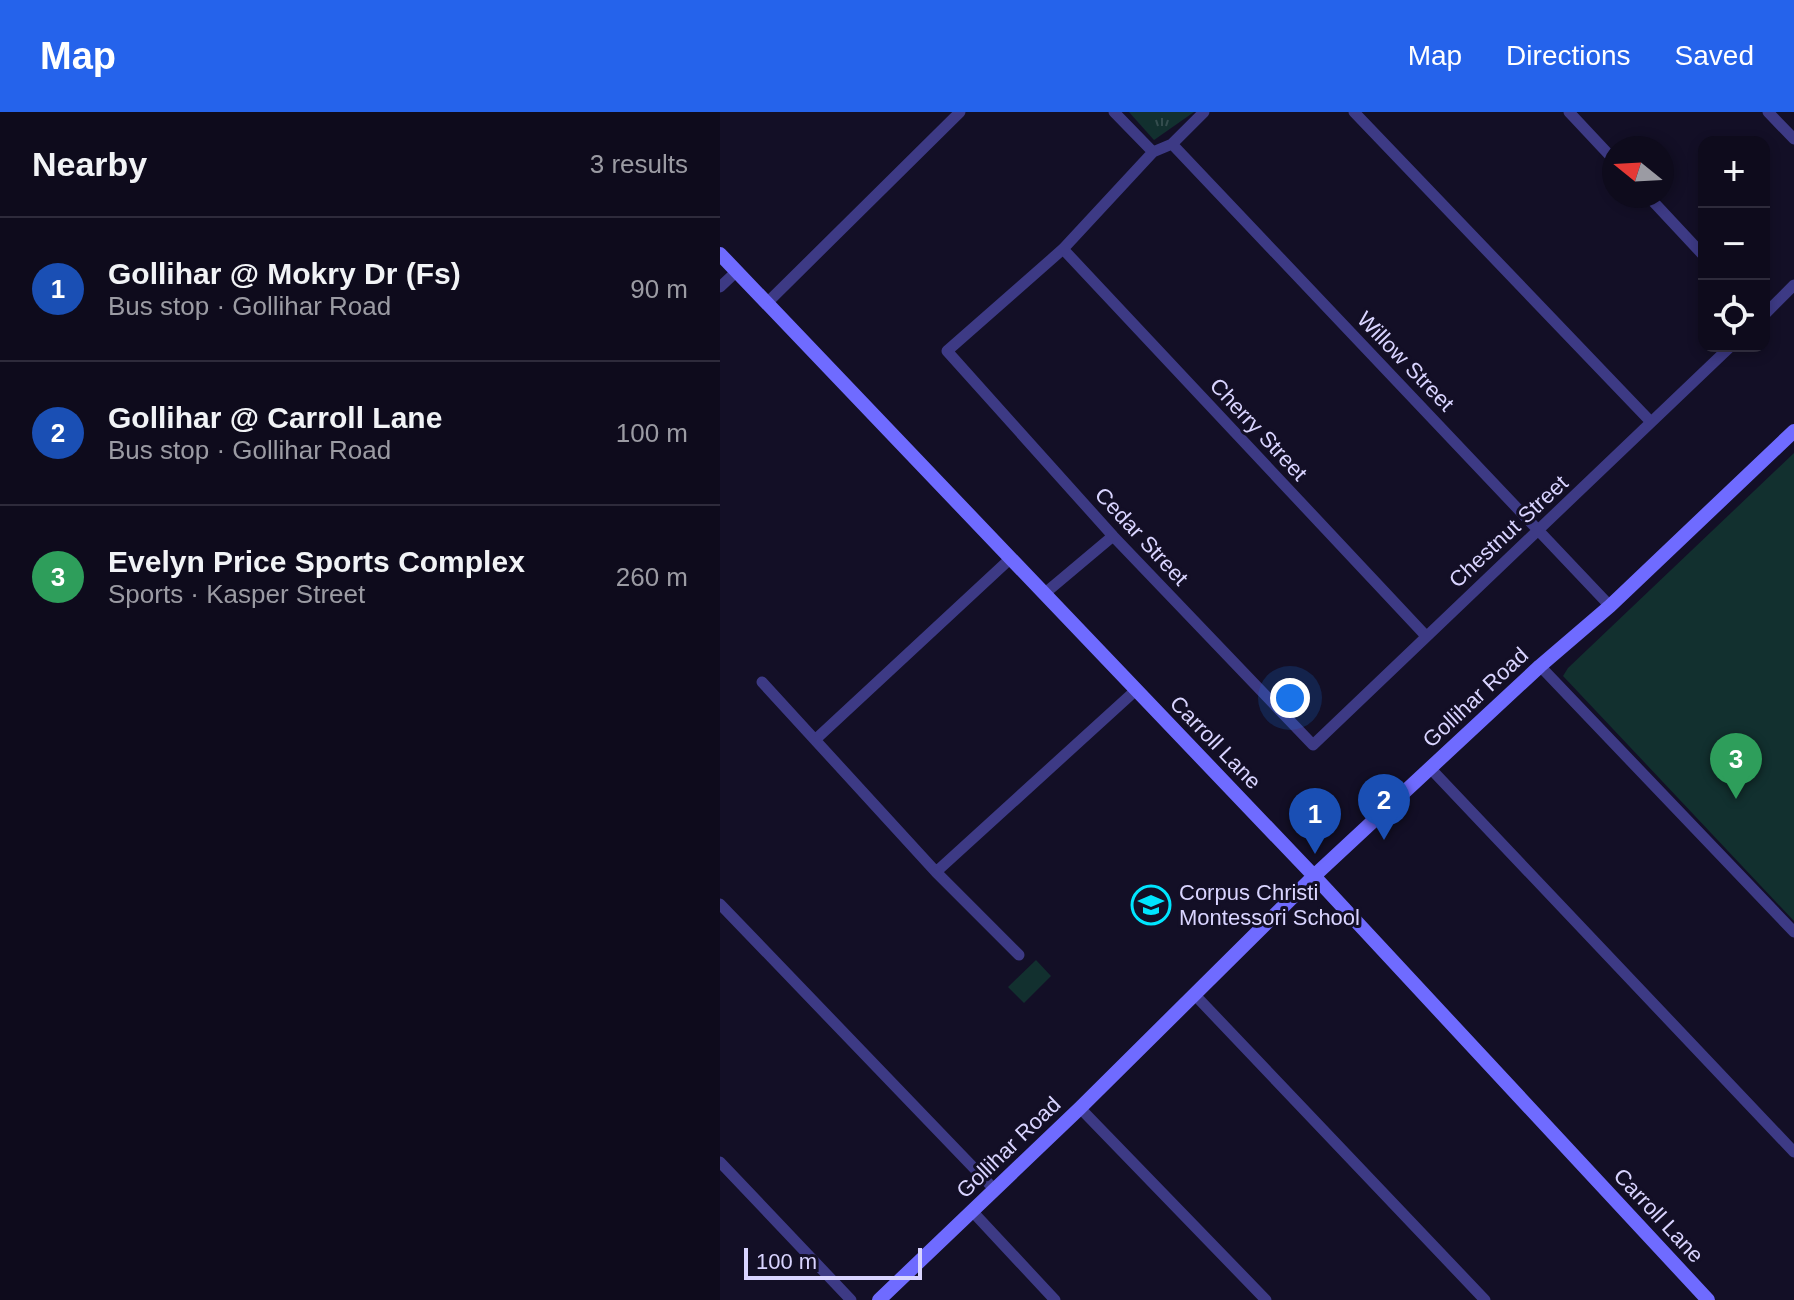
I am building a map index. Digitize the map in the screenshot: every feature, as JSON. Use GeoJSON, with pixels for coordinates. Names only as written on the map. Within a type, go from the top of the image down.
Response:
{"type":"FeatureCollection","features":[{"type":"Feature","properties":{"kind":"street"},"geometry":{"type":"LineString","coordinates":[[768,302],[960,112]]}},
{"type":"Feature","properties":{"kind":"street"},"geometry":{"type":"LineString","coordinates":[[1114,112],[1153,152]]}},
{"type":"Feature","properties":{"kind":"street"},"geometry":{"type":"LineString","coordinates":[[1063,249],[1153,152],[1172,144],[1204,112]]}},
{"type":"Feature","properties":{"kind":"street"},"geometry":{"type":"LineString","coordinates":[[1354,112],[1651,422]]}},
{"type":"Feature","properties":{"kind":"street"},"geometry":{"type":"LineString","coordinates":[[1569,112],[1602,147]]}},
{"type":"Feature","properties":{"kind":"street"},"geometry":{"type":"LineString","coordinates":[[1768,112],[1794,139]]}},
{"type":"Feature","properties":{"kind":"street","name":"Willow Street"},"geometry":{"type":"LineString","coordinates":[[1172,144],[1610,606]]}},
{"type":"Feature","properties":{"kind":"street"},"geometry":{"type":"LineString","coordinates":[[1659,208],[1698,250]]}},
{"type":"Feature","properties":{"kind":"street","name":"Cedar Street"},"geometry":{"type":"LineString","coordinates":[[1063,249],[947,351],[1113,536],[1313,745]]}},
{"type":"Feature","properties":{"kind":"street","name":"Cherry Street"},"geometry":{"type":"LineString","coordinates":[[1063,249],[1426,636]]}},
{"type":"Feature","properties":{"kind":"street","name":"Carroll Lane"},"geometry":{"type":"LineString","coordinates":[[720,254],[1314,876],[1708,1300]]}},
{"type":"Feature","properties":{"kind":"street"},"geometry":{"type":"LineString","coordinates":[[720,287],[737,271]]}},
{"type":"Feature","properties":{"kind":"street"},"geometry":{"type":"LineString","coordinates":[[1770,309],[1794,285]]}},
{"type":"Feature","properties":{"kind":"street","name":"Chestnut Street"},"geometry":{"type":"LineString","coordinates":[[1313,745],[1725,352]]}},
{"type":"Feature","properties":{"kind":"street","name":"Gollihar Road"},"geometry":{"type":"LineString","coordinates":[[879,1300],[1080,1108],[1314,876],[1540,666],[1610,606],[1794,431]]}},
{"type":"Feature","properties":{"kind":"street"},"geometry":{"type":"LineString","coordinates":[[1044,594],[1113,536]]}},
{"type":"Feature","properties":{"kind":"street"},"geometry":{"type":"LineString","coordinates":[[816,739],[1011,558]]}},
{"type":"Feature","properties":{"kind":"street"},"geometry":{"type":"LineString","coordinates":[[1540,666],[1794,932]]}},
{"type":"Feature","properties":{"kind":"street"},"geometry":{"type":"LineString","coordinates":[[762,682],[936,872],[1019,955]]}},
{"type":"Feature","properties":{"kind":"street"},"geometry":{"type":"LineString","coordinates":[[936,872],[1136,690]]}},
{"type":"Feature","properties":{"kind":"street"},"geometry":{"type":"LineString","coordinates":[[1431,769],[1794,1152]]}},
{"type":"Feature","properties":{"kind":"street"},"geometry":{"type":"LineString","coordinates":[[720,904],[995,1190]]}},
{"type":"Feature","properties":{"kind":"street"},"geometry":{"type":"LineString","coordinates":[[1194,994],[1485,1300]]}},
{"type":"Feature","properties":{"kind":"street"},"geometry":{"type":"LineString","coordinates":[[1080,1108],[1266,1300]]}},
{"type":"Feature","properties":{"kind":"street"},"geometry":{"type":"LineString","coordinates":[[720,1162],[851,1300]]}},
{"type":"Feature","properties":{"kind":"street"},"geometry":{"type":"LineString","coordinates":[[972,1211],[1055,1300]]}},
{"type":"Feature","properties":{"kind":"green space"},"geometry":{"type":"Polygon","coordinates":[[[1129,112],[1194,112],[1154,140],[1129,112]]]}},
{"type":"Feature","properties":{"kind":"green space"},"geometry":{"type":"Polygon","coordinates":[[[1794,453],[1794,921],[1563,676],[1794,453]]]}},
{"type":"Feature","properties":{"kind":"green space"},"geometry":{"type":"Polygon","coordinates":[[[1036,960],[1051,976],[1024,1003],[1008,987],[1036,960]]]}},
{"type":"Feature","properties":{"kind":"place","name":"Evelyn Price Sports Complex"},"geometry":{"type":"Point","coordinates":[1736,799]}},
{"type":"Feature","properties":{"kind":"place","name":"Gollihar @ Carroll Lane"},"geometry":{"type":"Point","coordinates":[1384,840]}},
{"type":"Feature","properties":{"kind":"place","name":"Gollihar @ Mokry Dr (Fs)"},"geometry":{"type":"Point","coordinates":[1315,854]}},
{"type":"Feature","properties":{"kind":"place","name":"Corpus Christi Montessori School"},"geometry":{"type":"Point","coordinates":[1151,905]}}]}
